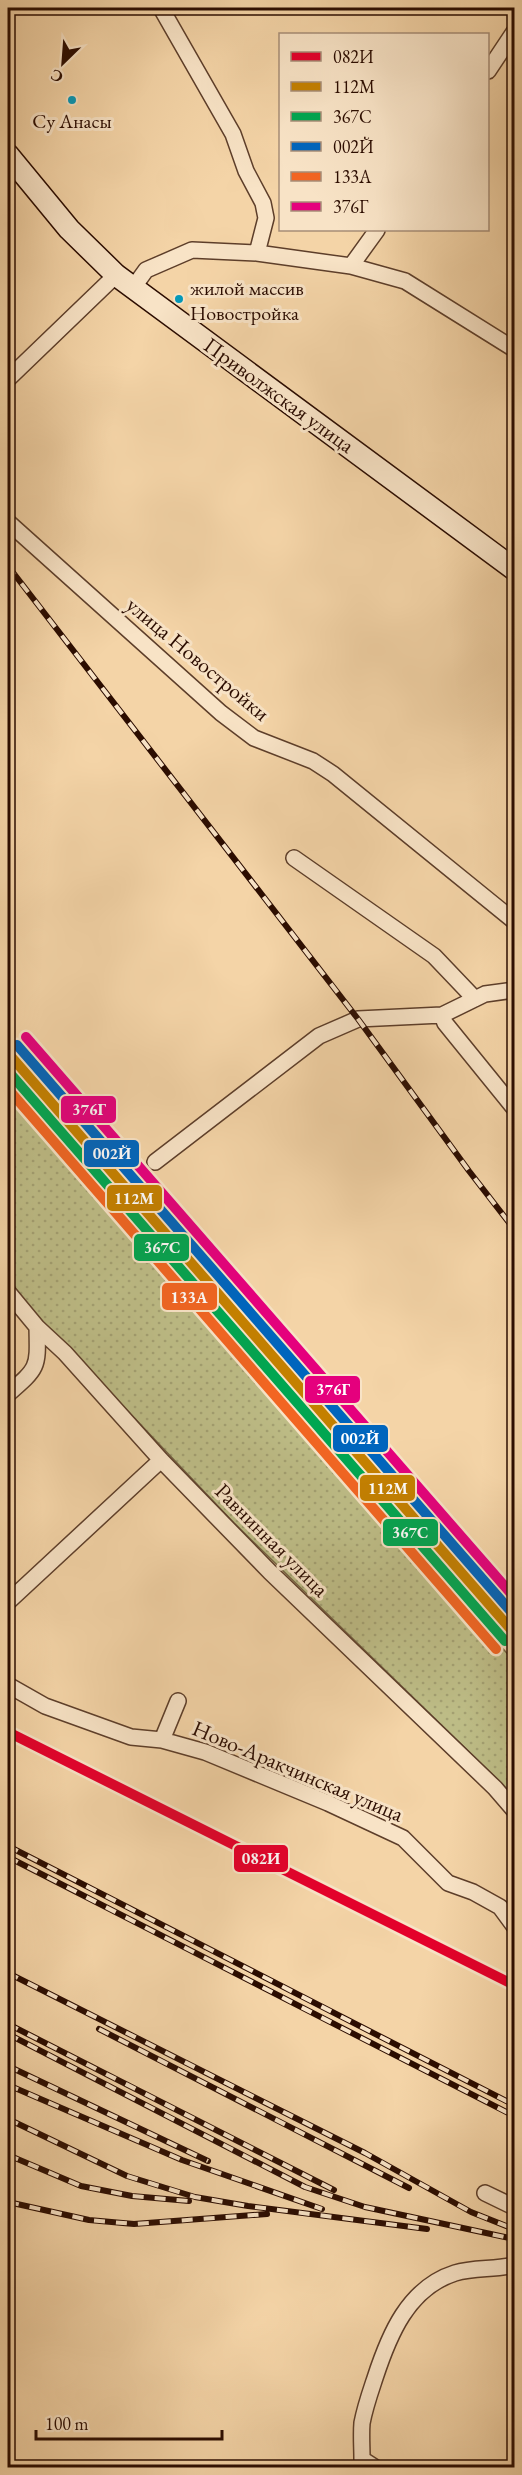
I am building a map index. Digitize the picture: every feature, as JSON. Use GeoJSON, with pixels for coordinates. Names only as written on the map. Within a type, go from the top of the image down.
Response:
{"type":"FeatureCollection","features":[{"type":"Feature","properties":{"kind":"main road","name":"Приволжская улица"},"geometry":{"type":"LineString","coordinates":[[8,155],[69,229],[116,275],[270,386],[514,569]]}},
{"type":"Feature","properties":{"kind":"street"},"geometry":{"type":"LineString","coordinates":[[161,8],[233,134],[246,171],[263,203],[266,218],[257,253]]}},
{"type":"Feature","properties":{"kind":"street"},"geometry":{"type":"LineString","coordinates":[[489,70],[514,32]]}},
{"type":"Feature","properties":{"kind":"street"},"geometry":{"type":"LineString","coordinates":[[351,266],[376,231]]}},
{"type":"Feature","properties":{"kind":"street"},"geometry":{"type":"LineString","coordinates":[[133,288],[146,270],[192,250],[257,253],[351,266],[405,281],[512,341]]}},
{"type":"Feature","properties":{"kind":"street"},"geometry":{"type":"LineString","coordinates":[[8,379],[116,275]]}},
{"type":"Feature","properties":{"kind":"street","name":"улица Новостройки"},"geometry":{"type":"LineString","coordinates":[[8,522],[221,713],[254,738],[313,761],[333,774],[514,921]]}},
{"type":"Feature","properties":{"kind":"street"},"geometry":{"type":"LineString","coordinates":[[294,858],[434,956],[475,999]]}},
{"type":"Feature","properties":{"kind":"street"},"geometry":{"type":"LineString","coordinates":[[155,1162],[319,1036],[358,1019],[442,1015],[485,994],[514,990]]}},
{"type":"Feature","properties":{"kind":"street"},"geometry":{"type":"LineString","coordinates":[[442,1015],[445,1023],[514,1108]]}},
{"type":"Feature","properties":{"kind":"street","name":"Равнинная улица"},"geometry":{"type":"LineString","coordinates":[[8,1292],[37,1327],[65,1353],[161,1460],[270,1572],[495,1788],[514,1810]]}},
{"type":"Feature","properties":{"kind":"street"},"geometry":{"type":"LineString","coordinates":[[8,1394],[29,1375],[38,1361],[37,1327]]}},
{"type":"Feature","properties":{"kind":"street"},"geometry":{"type":"LineString","coordinates":[[8,1602],[161,1460]]}},
{"type":"Feature","properties":{"kind":"street","name":"Ново-Аракчинская улица"},"geometry":{"type":"LineString","coordinates":[[8,1685],[45,1706],[131,1737],[162,1740],[204,1752],[327,1803],[403,1838],[448,1883],[473,1892],[500,1907],[514,1926]]}},
{"type":"Feature","properties":{"kind":"street"},"geometry":{"type":"LineString","coordinates":[[162,1740],[178,1701]]}},
{"type":"Feature","properties":{"kind":"street"},"geometry":{"type":"LineString","coordinates":[[485,2193],[514,2207]]}},
{"type":"Feature","properties":{"kind":"street"},"geometry":{"type":"LineString","coordinates":[[365,2465],[362,2425],[365,2408],[385,2347],[403,2313],[432,2283],[456,2272],[514,2265]]}},
{"type":"Feature","properties":{"kind":"shaded area"},"geometry":{"type":"Polygon","coordinates":[[[8,1095],[218,1333],[239,1346],[277,1396],[514,1661],[514,1801],[501,1783],[234,1523],[8,1285],[8,1095]]]}},
{"type":"Feature","properties":{"kind":"railway"},"geometry":{"type":"LineString","coordinates":[[8,566],[358,1019],[514,1229]]}},
{"type":"Feature","properties":{"kind":"railway"},"geometry":{"type":"LineString","coordinates":[[8,1846],[514,2105]]}},
{"type":"Feature","properties":{"kind":"railway"},"geometry":{"type":"LineString","coordinates":[[8,1857],[514,2116]]}},
{"type":"Feature","properties":{"kind":"railway"},"geometry":{"type":"LineString","coordinates":[[8,1973],[365,2153],[471,2212],[514,2229]]}},
{"type":"Feature","properties":{"kind":"railway"},"geometry":{"type":"LineString","coordinates":[[8,2024],[334,2190]]}},
{"type":"Feature","properties":{"kind":"railway"},"geometry":{"type":"LineString","coordinates":[[99,2029],[409,2188]]}},
{"type":"Feature","properties":{"kind":"railway"},"geometry":{"type":"LineString","coordinates":[[8,2034],[305,2187],[365,2207],[514,2239]]}},
{"type":"Feature","properties":{"kind":"railway"},"geometry":{"type":"LineString","coordinates":[[8,2066],[208,2161]]}},
{"type":"Feature","properties":{"kind":"railway"},"geometry":{"type":"LineString","coordinates":[[8,2085],[182,2160],[322,2209]]}},
{"type":"Feature","properties":{"kind":"railway"},"geometry":{"type":"LineString","coordinates":[[8,2119],[127,2176],[195,2197],[427,2229]]}},
{"type":"Feature","properties":{"kind":"railway"},"geometry":{"type":"LineString","coordinates":[[8,2155],[81,2186],[132,2196],[189,2201]]}},
{"type":"Feature","properties":{"kind":"railway"},"geometry":{"type":"LineString","coordinates":[[8,2202],[89,2220],[134,2224],[267,2214]]}},
{"type":"Feature","properties":{"kind":"transit line","name":"376Г"},"geometry":{"type":"LineString","coordinates":[[26,1037],[514,1597]]}},
{"type":"Feature","properties":{"kind":"transit line","name":"002Й"},"geometry":{"type":"LineString","coordinates":[[17,1045],[514,1615]]}},
{"type":"Feature","properties":{"kind":"transit line","name":"112М"},"geometry":{"type":"LineString","coordinates":[[8,1053],[514,1633]]}},
{"type":"Feature","properties":{"kind":"transit line","name":"367С"},"geometry":{"type":"LineString","coordinates":[[8,1071],[505,1641]]}},
{"type":"Feature","properties":{"kind":"transit line","name":"133А"},"geometry":{"type":"LineString","coordinates":[[8,1089],[496,1649]]}},
{"type":"Feature","properties":{"kind":"transit line","name":"082И"},"geometry":{"type":"LineString","coordinates":[[8,1732],[514,1985]]}},
{"type":"Feature","properties":{"kind":"place","name":"Су Анасы"},"geometry":{"type":"Point","coordinates":[72,100]}},
{"type":"Feature","properties":{"kind":"place","name":"жилой массив Новостройка"},"geometry":{"type":"Point","coordinates":[179,299]}}]}
